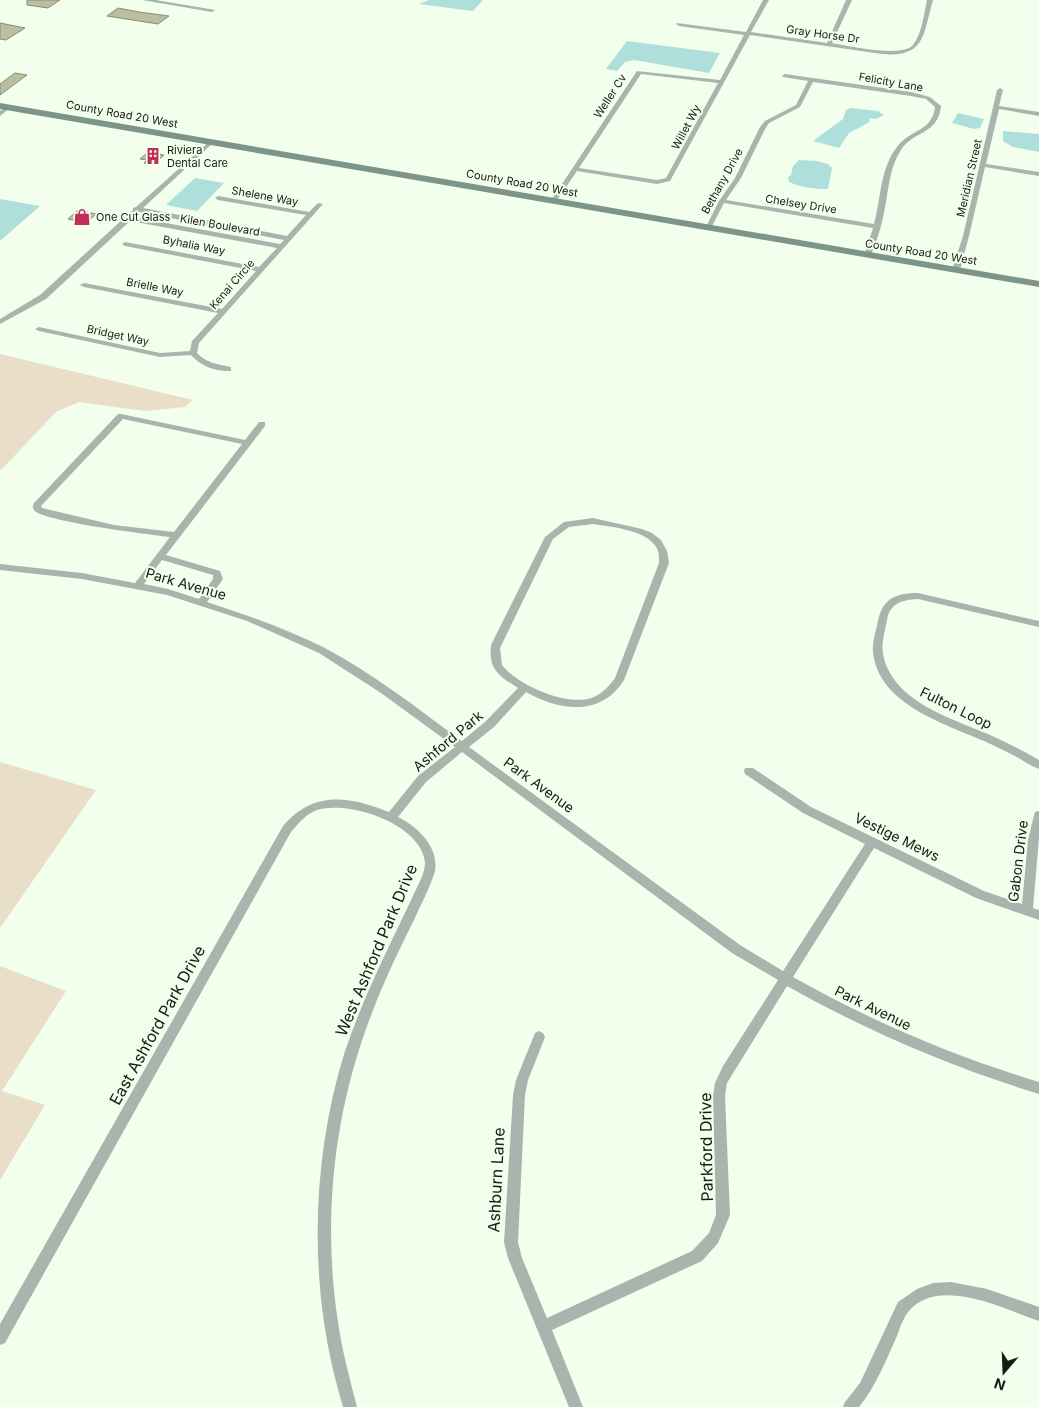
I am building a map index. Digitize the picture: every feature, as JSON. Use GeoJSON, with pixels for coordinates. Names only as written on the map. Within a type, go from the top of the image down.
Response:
{"type":"FeatureCollection","features":[{"type":"Feature","properties":{"kind":"street"},"geometry":{"type":"LineString","coordinates":[[145,0],[212,10]]}},
{"type":"Feature","properties":{"kind":"street","name":"Willet Wy"},"geometry":{"type":"LineString","coordinates":[[575,169],[666,182],[766,0]]}},
{"type":"Feature","properties":{"kind":"street"},"geometry":{"type":"LineString","coordinates":[[829,45],[849,0]]}},
{"type":"Feature","properties":{"kind":"street","name":"Gray Horse Dr"},"geometry":{"type":"LineString","coordinates":[[679,24],[888,53],[910,50],[916,44],[930,0]]}},
{"type":"Feature","properties":{"kind":"street","name":"Weller Cv"},"geometry":{"type":"LineString","coordinates":[[553,202],[639,72],[722,82]]}},
{"type":"Feature","properties":{"kind":"street","name":"Felicity Lane"},"geometry":{"type":"LineString","coordinates":[[785,76],[920,96],[938,106],[938,114],[933,124],[906,140],[892,163],[886,180],[877,227],[868,256]]}},
{"type":"Feature","properties":{"kind":"street","name":"Bethany Drive"},"geometry":{"type":"LineString","coordinates":[[708,229],[722,201],[738,178],[762,128],[767,122],[798,106],[811,80]]}},
{"type":"Feature","properties":{"kind":"street","name":"Meridian Street"},"geometry":{"type":"LineString","coordinates":[[956,270],[1000,90]]}},
{"type":"Feature","properties":{"kind":"street"},"geometry":{"type":"LineString","coordinates":[[996,107],[1039,114]]}},
{"type":"Feature","properties":{"kind":"street","name":"County Road 20 West"},"geometry":{"type":"LineString","coordinates":[[2,111],[211,142],[708,229],[1039,284]]}},
{"type":"Feature","properties":{"kind":"street"},"geometry":{"type":"LineString","coordinates":[[0,322],[43,297],[126,218],[211,142]]}},
{"type":"Feature","properties":{"kind":"street"},"geometry":{"type":"LineString","coordinates":[[982,165],[1039,174]]}},
{"type":"Feature","properties":{"kind":"street","name":"Shelene Way"},"geometry":{"type":"LineString","coordinates":[[218,198],[309,214]]}},
{"type":"Feature","properties":{"kind":"street","name":"Chelsey Drive"},"geometry":{"type":"LineString","coordinates":[[722,201],[877,227]]}},
{"type":"Feature","properties":{"kind":"street","name":"Kenai Circle"},"geometry":{"type":"LineString","coordinates":[[193,353],[195,343],[259,269],[320,204]]}},
{"type":"Feature","properties":{"kind":"street","name":"Kilen Boulevard"},"geometry":{"type":"LineString","coordinates":[[135,210],[288,238]]}},
{"type":"Feature","properties":{"kind":"street","name":"Kilen Boulevard"},"geometry":{"type":"LineString","coordinates":[[126,218],[280,246]]}},
{"type":"Feature","properties":{"kind":"street"},"geometry":{"type":"LineString","coordinates":[[203,232],[212,224]]}},
{"type":"Feature","properties":{"kind":"street","name":"Byhalia Way"},"geometry":{"type":"LineString","coordinates":[[125,244],[259,269]]}},
{"type":"Feature","properties":{"kind":"street","name":"Brielle Way"},"geometry":{"type":"LineString","coordinates":[[84,285],[222,312]]}},
{"type":"Feature","properties":{"kind":"street","name":"Bridget Way"},"geometry":{"type":"LineString","coordinates":[[39,329],[160,355],[193,353]]}},
{"type":"Feature","properties":{"kind":"street"},"geometry":{"type":"LineString","coordinates":[[193,353],[206,364],[228,369]]}},
{"type":"Feature","properties":{"kind":"street"},"geometry":{"type":"LineString","coordinates":[[177,535],[135,531],[71,519],[38,510],[37,505],[100,436],[121,416],[247,443]]}},
{"type":"Feature","properties":{"kind":"street"},"geometry":{"type":"LineString","coordinates":[[138,585],[262,424]]}},
{"type":"Feature","properties":{"kind":"street"},"geometry":{"type":"LineString","coordinates":[[565,520],[592,521],[630,529],[654,537],[664,543],[664,563],[619,680],[612,692],[595,705],[565,702],[539,695],[525,687],[498,667],[494,654],[496,645],[549,537],[565,520]]}},
{"type":"Feature","properties":{"kind":"street"},"geometry":{"type":"LineString","coordinates":[[160,556],[218,573],[218,580],[202,602]]}},
{"type":"Feature","properties":{"kind":"street","name":"Park Avenue"},"geometry":{"type":"LineString","coordinates":[[0,567],[82,576],[138,585],[202,602],[282,631],[322,651],[385,690],[736,949],[784,979],[844,1012],[897,1037],[1004,1078],[1039,1088]]}},
{"type":"Feature","properties":{"kind":"street","name":"Fulton Loop"},"geometry":{"type":"LineString","coordinates":[[1039,624],[918,596],[907,596],[897,598],[889,603],[884,612],[878,642],[878,656],[883,670],[892,684],[908,699],[927,712],[1002,745],[1039,765]]}},
{"type":"Feature","properties":{"kind":"street","name":"Ashford Park"},"geometry":{"type":"LineString","coordinates":[[392,818],[422,779],[490,724],[525,687]]}},
{"type":"Feature","properties":{"kind":"street","name":"Vestige Mews"},"geometry":{"type":"LineString","coordinates":[[749,771],[807,810],[980,895],[1039,915]]}},
{"type":"Feature","properties":{"kind":"street","name":"East Ashford Park Drive"},"geometry":{"type":"LineString","coordinates":[[0,1338],[287,829],[306,811],[326,804],[354,806],[392,818]]}},
{"type":"Feature","properties":{"kind":"street","name":"Gabon Drive"},"geometry":{"type":"LineString","coordinates":[[1027,912],[1033,840],[1039,815]]}},
{"type":"Feature","properties":{"kind":"street","name":"West Ashford Park Drive"},"geometry":{"type":"LineString","coordinates":[[350,1407],[334,1339],[326,1264],[325,1210],[330,1148],[338,1100],[351,1053],[378,983],[429,873],[430,861],[425,847],[415,834],[392,818]]}},
{"type":"Feature","properties":{"kind":"street","name":"Parkford Drive"},"geometry":{"type":"LineString","coordinates":[[543,1327],[697,1256],[710,1245],[718,1232],[723,1215],[719,1096],[721,1083],[727,1070],[784,979],[872,842]]}},
{"type":"Feature","properties":{"kind":"street","name":"Ashburn Lane"},"geometry":{"type":"LineString","coordinates":[[539,1037],[522,1080],[519,1095],[510,1224],[511,1242],[515,1258],[576,1407]]}},
{"type":"Feature","properties":{"kind":"street"},"geometry":{"type":"LineString","coordinates":[[850,1407],[865,1388],[903,1307],[912,1297],[924,1291],[942,1287],[961,1289],[1039,1314]]}},
{"type":"Feature","properties":{"kind":"shaded area"},"geometry":{"type":"Polygon","coordinates":[[[0,354],[193,400],[185,407],[145,411],[79,402],[56,412],[0,471],[0,354]]]}},
{"type":"Feature","properties":{"kind":"shaded area"},"geometry":{"type":"Polygon","coordinates":[[[0,762],[96,790],[0,928],[0,762]]]}},
{"type":"Feature","properties":{"kind":"shaded area"},"geometry":{"type":"Polygon","coordinates":[[[0,966],[66,991],[2,1091],[45,1105],[0,1180],[0,966]]]}},
{"type":"Feature","properties":{"kind":"water"},"geometry":{"type":"Polygon","coordinates":[[[429,0],[483,0],[473,11],[419,4],[429,0]]]}},
{"type":"Feature","properties":{"kind":"water"},"geometry":{"type":"Polygon","coordinates":[[[627,41],[720,53],[709,73],[634,60],[625,62],[617,71],[606,69],[627,41]]]}},
{"type":"Feature","properties":{"kind":"water"},"geometry":{"type":"Polygon","coordinates":[[[851,108],[878,111],[884,115],[876,119],[869,118],[870,121],[868,123],[849,133],[839,148],[813,141],[843,119],[846,110],[851,108]]]}},
{"type":"Feature","properties":{"kind":"water"},"geometry":{"type":"Polygon","coordinates":[[[958,113],[984,119],[980,128],[974,129],[952,123],[958,113]]]}},
{"type":"Feature","properties":{"kind":"water"},"geometry":{"type":"Polygon","coordinates":[[[1003,131],[1039,134],[1039,152],[1013,147],[1003,141],[1003,131]]]}},
{"type":"Feature","properties":{"kind":"water"},"geometry":{"type":"Polygon","coordinates":[[[799,160],[817,161],[828,164],[832,168],[828,189],[808,188],[789,182],[788,177],[791,175],[793,166],[799,160]]]}},
{"type":"Feature","properties":{"kind":"water"},"geometry":{"type":"Polygon","coordinates":[[[195,178],[224,183],[197,211],[166,205],[195,178]]]}},
{"type":"Feature","properties":{"kind":"water"},"geometry":{"type":"Polygon","coordinates":[[[0,199],[40,206],[0,241],[0,199]]]}},
{"type":"Feature","properties":{"kind":"building"},"geometry":{"type":"Polygon","coordinates":[[[27,0],[60,0],[48,8],[27,5],[27,0]]]}},
{"type":"Feature","properties":{"kind":"building"},"geometry":{"type":"Polygon","coordinates":[[[118,8],[169,16],[158,24],[107,16],[118,8]]]}},
{"type":"Feature","properties":{"kind":"building"},"geometry":{"type":"Polygon","coordinates":[[[0,23],[25,28],[6,40],[0,39],[0,23]]]}},
{"type":"Feature","properties":{"kind":"building"},"geometry":{"type":"Polygon","coordinates":[[[15,73],[27,75],[0,95],[0,84],[15,73]]]}},
{"type":"Feature","properties":{"kind":"building","name":"Riviera Dental Care"},"geometry":{"type":"Polygon","coordinates":[[[148,152],[164,155],[154,164],[144,163],[147,160],[140,159],[148,152]]]}},
{"type":"Feature","properties":{"kind":"building","name":"One Cut Glass"},"geometry":{"type":"Polygon","coordinates":[[[78,210],[96,214],[86,223],[68,219],[78,210]]]}},
{"type":"Feature","properties":{"kind":"place","name":"Riviera Dental Care"},"geometry":{"type":"Point","coordinates":[153,156]}},
{"type":"Feature","properties":{"kind":"place","name":"One Cut Glass"},"geometry":{"type":"Point","coordinates":[82,217]}}]}
